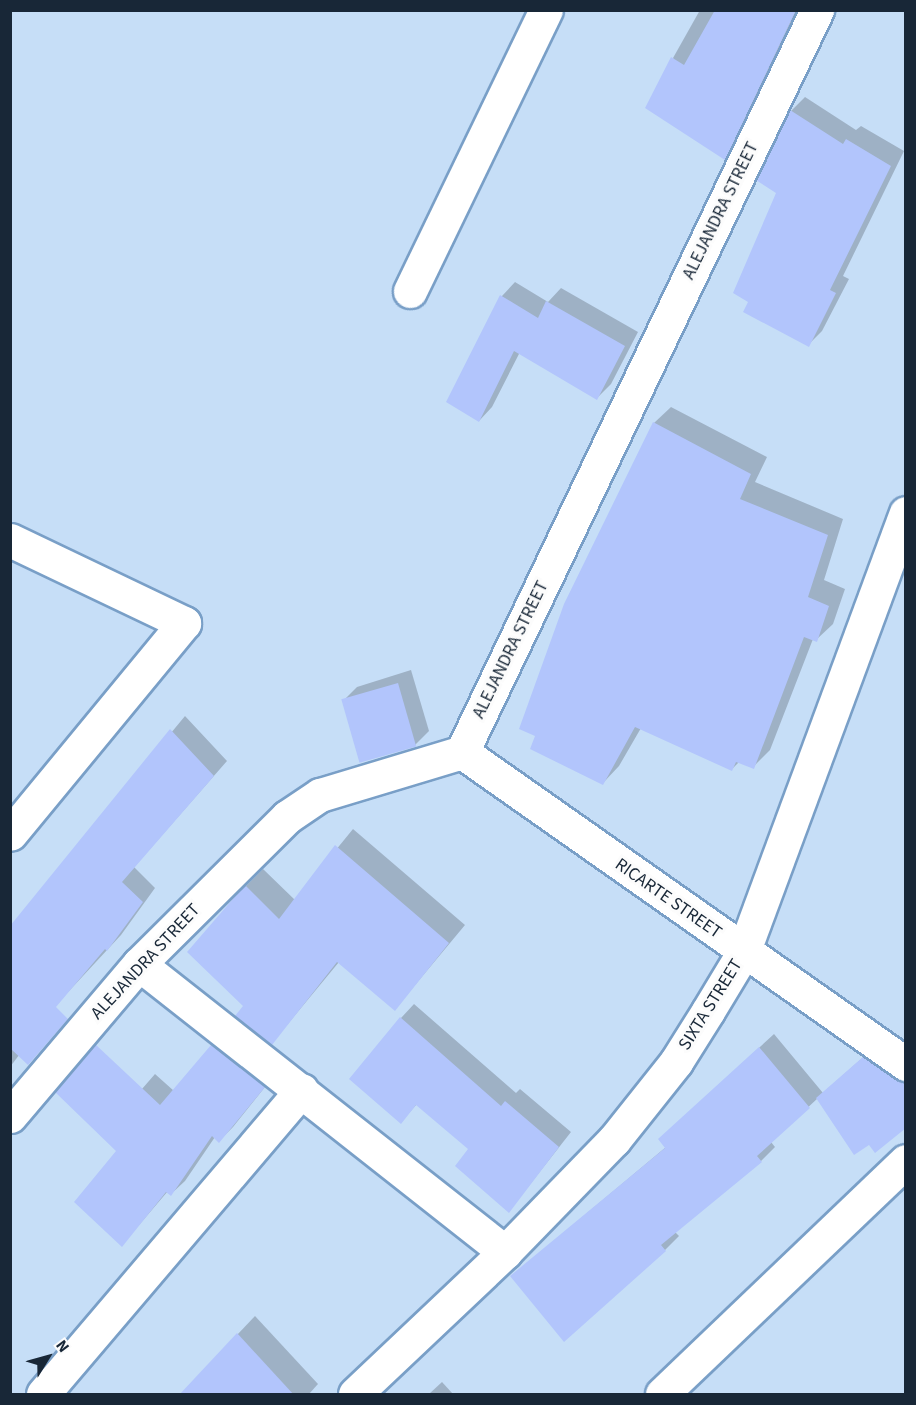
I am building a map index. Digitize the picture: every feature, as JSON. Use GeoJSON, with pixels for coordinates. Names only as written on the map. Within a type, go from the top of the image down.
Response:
{"type":"FeatureCollection","features":[{"type":"Feature","properties":{"kind":"street"},"geometry":{"type":"LineString","coordinates":[[410,291],[546,10]]}},
{"type":"Feature","properties":{"kind":"street","name":"ALEJANDRA STREET"},"geometry":{"type":"LineString","coordinates":[[10,1116],[139,964],[287,817],[321,795],[462,752],[817,10]]}},
{"type":"Feature","properties":{"kind":"street","name":"SIXTA STREET"},"geometry":{"type":"LineString","coordinates":[[355,1395],[505,1252],[614,1140],[676,1062],[743,953],[906,513]]}},
{"type":"Feature","properties":{"kind":"street"},"geometry":{"type":"LineString","coordinates":[[10,834],[184,623],[14,547]]}},
{"type":"Feature","properties":{"kind":"street","name":"RICARTE STREET"},"geometry":{"type":"LineString","coordinates":[[462,752],[743,953],[906,1064]]}},
{"type":"Feature","properties":{"kind":"street"},"geometry":{"type":"LineString","coordinates":[[139,964],[505,1252]]}},
{"type":"Feature","properties":{"kind":"street"},"geometry":{"type":"LineString","coordinates":[[43,1395],[302,1090]]}},
{"type":"Feature","properties":{"kind":"street"},"geometry":{"type":"LineString","coordinates":[[662,1395],[906,1161]]}},
{"type":"Feature","properties":{"kind":"building"},"geometry":{"type":"Polygon","coordinates":[[[715,10],[796,10],[725,160],[645,108],[671,57],[684,65],[715,10]]]}},
{"type":"Feature","properties":{"kind":"building"},"geometry":{"type":"Polygon","coordinates":[[[790,110],[843,144],[846,139],[891,166],[830,290],[836,293],[809,347],[743,312],[748,302],[733,293],[776,193],[756,180],[790,110]]]}},
{"type":"Feature","properties":{"kind":"building"},"geometry":{"type":"Polygon","coordinates":[[[500,295],[538,318],[546,301],[625,346],[597,400],[514,351],[479,422],[446,402],[500,295]]]}},
{"type":"Feature","properties":{"kind":"building"},"geometry":{"type":"Polygon","coordinates":[[[653,422],[751,474],[740,499],[828,535],[808,597],[829,606],[817,642],[804,637],[754,769],[736,762],[732,771],[635,727],[603,785],[530,749],[535,736],[519,729],[564,604],[653,422]]]}},
{"type":"Feature","properties":{"kind":"building"},"geometry":{"type":"Polygon","coordinates":[[[398,683],[416,746],[359,763],[341,699],[398,683]]]}},
{"type":"Feature","properties":{"kind":"building"},"geometry":{"type":"Polygon","coordinates":[[[170,729],[214,776],[122,882],[143,902],[107,951],[105,949],[56,1007],[68,1019],[28,1065],[10,1048],[10,926],[170,729]]]}},
{"type":"Feature","properties":{"kind":"building"},"geometry":{"type":"Polygon","coordinates":[[[335,845],[449,943],[395,1011],[337,962],[272,1045],[235,1016],[243,1006],[187,952],[245,885],[279,919],[335,845]]]}},
{"type":"Feature","properties":{"kind":"building"},"geometry":{"type":"Polygon","coordinates":[[[400,1017],[501,1106],[505,1101],[559,1147],[509,1213],[455,1166],[468,1149],[416,1105],[401,1124],[349,1079],[400,1017]]]}},
{"type":"Feature","properties":{"kind":"building"},"geometry":{"type":"Polygon","coordinates":[[[95,1044],[160,1105],[211,1045],[265,1087],[219,1143],[212,1136],[171,1196],[166,1192],[122,1247],[74,1202],[116,1151],[55,1092],[95,1044]]]}},
{"type":"Feature","properties":{"kind":"building"},"geometry":{"type":"Polygon","coordinates":[[[759,1047],[810,1108],[757,1156],[762,1162],[661,1245],[666,1251],[564,1342],[510,1276],[665,1148],[658,1139],[759,1047]]]}},
{"type":"Feature","properties":{"kind":"building"},"geometry":{"type":"Polygon","coordinates":[[[863,1057],[906,1083],[906,1128],[875,1153],[869,1145],[854,1155],[816,1098],[863,1057]]]}},
{"type":"Feature","properties":{"kind":"building"},"geometry":{"type":"Polygon","coordinates":[[[237,1333],[294,1395],[179,1395],[237,1333]]]}}]}
